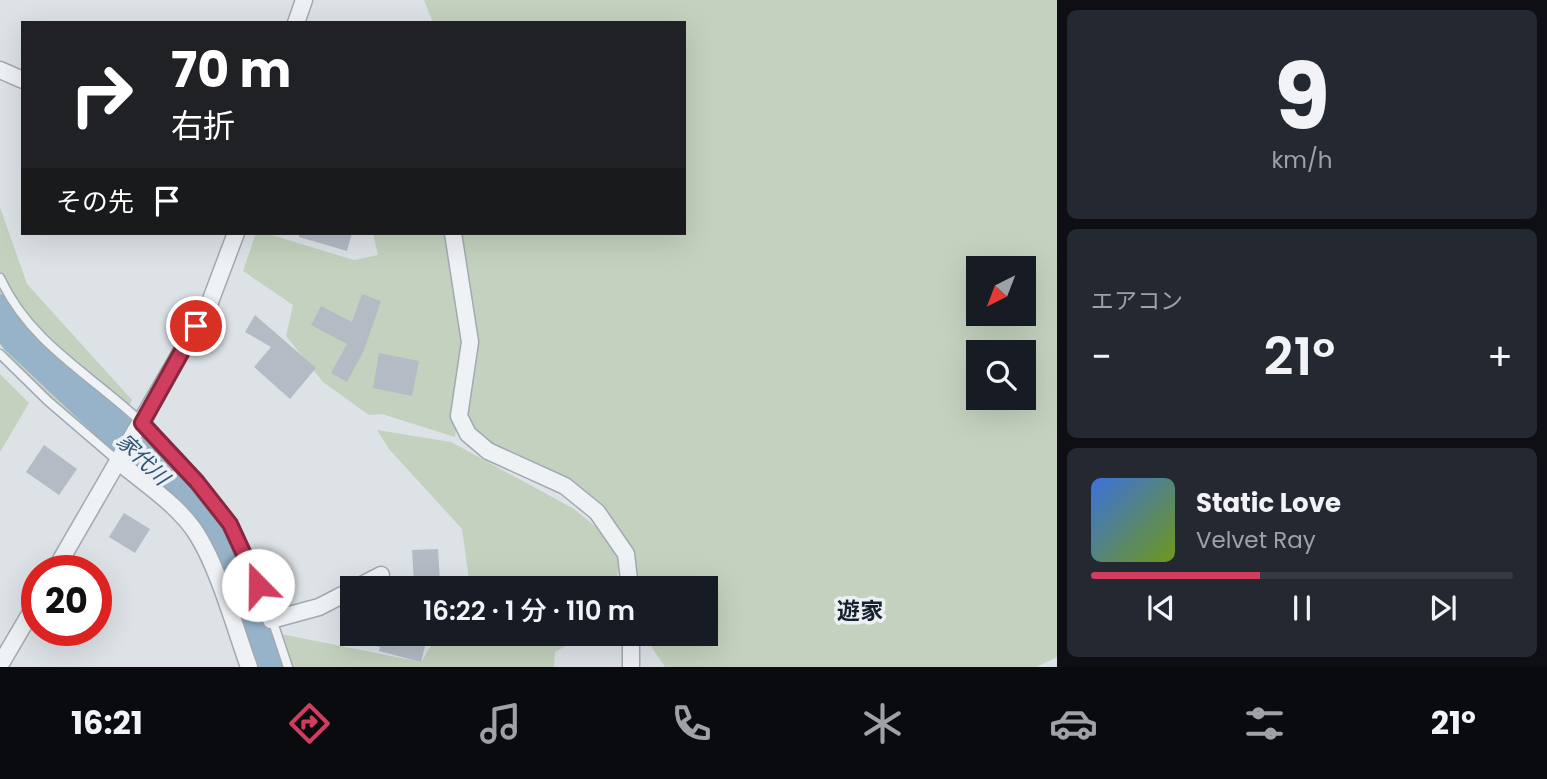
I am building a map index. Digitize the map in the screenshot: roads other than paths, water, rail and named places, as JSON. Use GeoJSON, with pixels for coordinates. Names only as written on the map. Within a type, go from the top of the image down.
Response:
{"type":"FeatureCollection","features":[{"type":"Feature","properties":{"kind":"street"},"geometry":{"type":"LineString","coordinates":[[297,21],[304,0]]}},
{"type":"Feature","properties":{"kind":"street"},"geometry":{"type":"LineString","coordinates":[[0,70],[21,78]]}},
{"type":"Feature","properties":{"kind":"street"},"geometry":{"type":"LineString","coordinates":[[64,555],[209,302],[235,235]]}},
{"type":"Feature","properties":{"kind":"street"},"geometry":{"type":"LineString","coordinates":[[453,235],[470,342],[458,416],[468,434],[488,451],[565,486],[597,512],[626,554],[629,576]]}},
{"type":"Feature","properties":{"kind":"street"},"geometry":{"type":"LineString","coordinates":[[119,461],[173,507],[197,534],[213,568],[249,667]]}},
{"type":"Feature","properties":{"kind":"street"},"geometry":{"type":"LineString","coordinates":[[271,620],[319,607],[340,596]]}},
{"type":"Feature","properties":{"kind":"street"},"geometry":{"type":"LineString","coordinates":[[1,662],[21,629]]}},
{"type":"Feature","properties":{"kind":"street"},"geometry":{"type":"LineString","coordinates":[[631,646],[631,667]]}},
{"type":"Feature","properties":{"kind":"lane"},"geometry":{"type":"LineString","coordinates":[[0,278],[23,316],[47,344],[104,388],[138,428],[197,482],[230,524],[243,549],[288,667]]}},
{"type":"Feature","properties":{"kind":"lane"},"geometry":{"type":"LineString","coordinates":[[0,354],[48,401],[119,461]]}},
{"type":"Feature","properties":{"kind":"waterway","name":"家代川"},"geometry":{"type":"LineString","coordinates":[[0,312],[17,337],[173,484],[209,523],[231,567],[269,667]]}},
{"type":"Feature","properties":{"kind":"district","name":"遊家"},"geometry":{"type":"Point","coordinates":[860,611]}}]}
